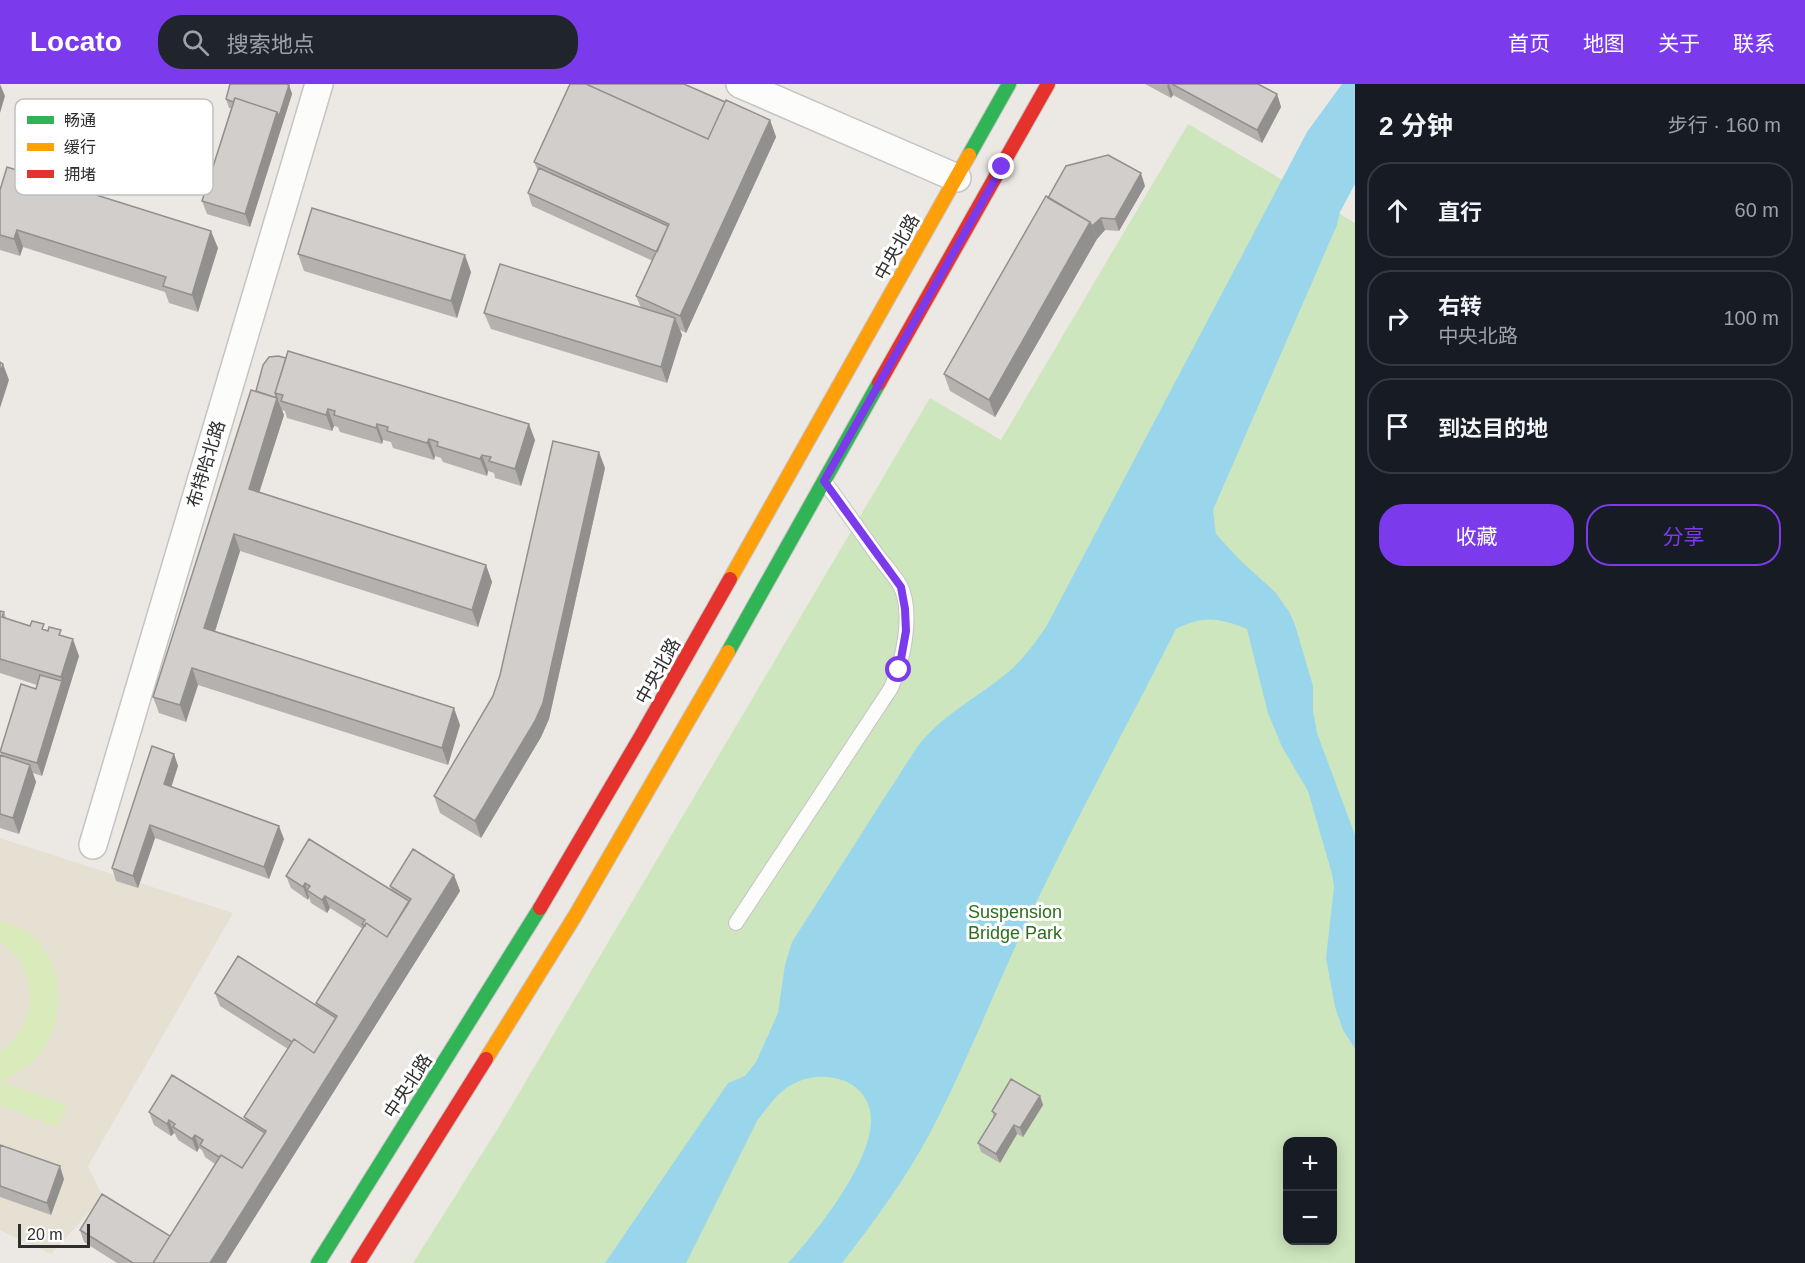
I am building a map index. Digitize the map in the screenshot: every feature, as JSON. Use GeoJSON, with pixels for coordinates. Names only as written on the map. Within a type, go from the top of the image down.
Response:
{"type":"FeatureCollection","features":[{"type":"Feature","properties":{"kind":"main road","name":"中央北路"},"geometry":{"type":"LineString","coordinates":[[318,1263],[546,898],[641,736],[1009,84]]}},
{"type":"Feature","properties":{"kind":"main road"},"geometry":{"type":"LineString","coordinates":[[358,1263],[575,916],[676,743],[1048,84]]}},
{"type":"Feature","properties":{"kind":"street","name":"布特哈北路"},"geometry":{"type":"LineString","coordinates":[[93,845],[319,84]]}},
{"type":"Feature","properties":{"kind":"street"},"geometry":{"type":"LineString","coordinates":[[740,84],[794,95],[957,178]]}},
{"type":"Feature","properties":{"kind":"lane"},"geometry":{"type":"LineString","coordinates":[[736,923],[891,688],[904,651],[905,609],[901,587],[824,481]]}},
{"type":"Feature","properties":{"kind":"shaded area"},"geometry":{"type":"Polygon","coordinates":[[[0,838],[233,913],[88,1166],[103,1197],[51,1254],[0,1230],[0,838]]]}},
{"type":"Feature","properties":{"kind":"green space","name":"Suspension Bridge Park"},"geometry":{"type":"Polygon","coordinates":[[[1188,124],[1355,223],[1355,1263],[413,1263],[500,1125],[930,398],[1001,440],[1188,124]]]}},
{"type":"Feature","properties":{"kind":"green space"},"geometry":{"type":"Polygon","coordinates":[[[0,921],[19,928],[36,940],[47,954],[54,970],[58,1006],[55,1024],[39,1055],[2,1082],[66,1105],[58,1127],[0,1105],[0,1052],[18,1034],[24,1023],[30,999],[26,974],[20,962],[12,951],[0,943],[0,921]]]}},
{"type":"Feature","properties":{"kind":"water"},"geometry":{"type":"Polygon","coordinates":[[[1342,84],[1355,84],[1355,184],[1340,212],[1337,225],[1213,510],[1216,534],[1276,593],[1290,613],[1313,686],[1313,710],[1317,733],[1355,835],[1355,1049],[1343,1030],[1335,1007],[1326,958],[1334,887],[1308,791],[1282,747],[1268,713],[1247,629],[1220,620],[1195,622],[1176,629],[1084,806],[1048,877],[929,1135],[888,1201],[842,1263],[788,1263],[841,1196],[863,1155],[869,1136],[871,1119],[869,1105],[862,1094],[853,1085],[842,1080],[816,1077],[786,1088],[772,1101],[757,1121],[686,1263],[605,1263],[728,1083],[745,1076],[756,1062],[778,1013],[785,965],[792,942],[915,750],[935,727],[1013,668],[1046,627],[1307,132],[1342,84]]]}},
{"type":"Feature","properties":{"kind":"building"},"geometry":{"type":"Polygon","coordinates":[[[230,84],[289,85],[279,116],[277,112],[235,98],[233,102],[226,99],[230,84]]]}},
{"type":"Feature","properties":{"kind":"building"},"geometry":{"type":"Polygon","coordinates":[[[570,84],[586,84],[708,139],[726,100],[770,120],[680,316],[636,296],[669,224],[534,162],[570,84]]]}},
{"type":"Feature","properties":{"kind":"building"},"geometry":{"type":"Polygon","coordinates":[[[586,84],[684,84],[725,102],[708,139],[586,84]]]}},
{"type":"Feature","properties":{"kind":"building"},"geometry":{"type":"Polygon","coordinates":[[[1172,84],[1258,84],[1277,94],[1257,130],[1172,84]]]}},
{"type":"Feature","properties":{"kind":"building"},"geometry":{"type":"Polygon","coordinates":[[[235,98],[277,112],[245,214],[202,201],[204,195],[213,195],[213,167],[235,98]]]}},
{"type":"Feature","properties":{"kind":"building"},"geometry":{"type":"Polygon","coordinates":[[[1108,155],[1141,173],[1115,219],[1101,218],[1092,226],[1090,222],[1048,198],[1066,166],[1108,155]]]}},
{"type":"Feature","properties":{"kind":"building"},"geometry":{"type":"Polygon","coordinates":[[[7,167],[15,170],[15,195],[96,195],[211,231],[192,295],[163,286],[166,277],[17,230],[14,239],[0,235],[0,190],[7,167]]]}},
{"type":"Feature","properties":{"kind":"building"},"geometry":{"type":"Polygon","coordinates":[[[539,168],[668,226],[657,252],[528,193],[539,168]]]}},
{"type":"Feature","properties":{"kind":"building"},"geometry":{"type":"Polygon","coordinates":[[[1046,196],[1090,222],[989,400],[944,374],[1046,196]]]}},
{"type":"Feature","properties":{"kind":"building"},"geometry":{"type":"Polygon","coordinates":[[[312,208],[465,255],[451,301],[298,254],[312,208]]]}},
{"type":"Feature","properties":{"kind":"building"},"geometry":{"type":"Polygon","coordinates":[[[500,264],[675,318],[661,367],[484,313],[500,264]]]}},
{"type":"Feature","properties":{"kind":"building"},"geometry":{"type":"Polygon","coordinates":[[[288,351],[529,424],[515,469],[489,461],[491,457],[482,455],[480,459],[437,446],[438,442],[429,439],[427,443],[387,431],[388,427],[377,424],[376,428],[334,415],[335,411],[328,409],[326,415],[281,401],[283,395],[275,393],[288,351]]]}},
{"type":"Feature","properties":{"kind":"building"},"geometry":{"type":"Polygon","coordinates":[[[269,357],[286,358],[275,393],[277,398],[256,391],[263,365],[269,357]]]}},
{"type":"Feature","properties":{"kind":"building"},"geometry":{"type":"Polygon","coordinates":[[[251,390],[277,398],[249,489],[486,565],[472,610],[234,534],[204,628],[454,708],[442,748],[192,668],[180,705],[153,697],[251,390]]]}},
{"type":"Feature","properties":{"kind":"building"},"geometry":{"type":"Polygon","coordinates":[[[553,441],[599,452],[543,703],[535,721],[475,821],[434,796],[493,696],[500,675],[553,441]]]}},
{"type":"Feature","properties":{"kind":"building"},"geometry":{"type":"Polygon","coordinates":[[[0,611],[4,612],[2,617],[30,626],[32,621],[44,624],[42,629],[48,631],[49,627],[61,630],[59,635],[73,639],[61,677],[0,659],[0,611]]]}},
{"type":"Feature","properties":{"kind":"building"},"geometry":{"type":"Polygon","coordinates":[[[40,675],[62,681],[37,763],[0,752],[21,684],[36,689],[40,675]]]}},
{"type":"Feature","properties":{"kind":"building"},"geometry":{"type":"Polygon","coordinates":[[[152,746],[174,754],[164,784],[279,826],[264,867],[150,825],[133,876],[112,868],[152,746]]]}},
{"type":"Feature","properties":{"kind":"building"},"geometry":{"type":"Polygon","coordinates":[[[0,755],[30,765],[13,818],[0,814],[0,755]]]}},
{"type":"Feature","properties":{"kind":"building"},"geometry":{"type":"Polygon","coordinates":[[[309,839],[409,901],[387,937],[366,923],[365,926],[362,924],[365,920],[325,896],[322,900],[307,890],[310,886],[305,883],[303,887],[286,876],[309,839]]]}},
{"type":"Feature","properties":{"kind":"building"},"geometry":{"type":"Polygon","coordinates":[[[413,849],[454,875],[210,1263],[153,1263],[221,1155],[242,1168],[266,1131],[244,1117],[294,1039],[314,1053],[337,1016],[316,1003],[366,923],[387,937],[411,899],[390,886],[413,849]]]}},
{"type":"Feature","properties":{"kind":"building"},"geometry":{"type":"Polygon","coordinates":[[[238,956],[336,1018],[314,1053],[294,1039],[292,1042],[215,993],[238,956]]]}},
{"type":"Feature","properties":{"kind":"building"},"geometry":{"type":"Polygon","coordinates":[[[172,1075],[265,1133],[242,1168],[200,1145],[203,1140],[195,1135],[192,1139],[173,1127],[175,1124],[169,1120],[167,1124],[149,1112],[172,1075]]]}},
{"type":"Feature","properties":{"kind":"building"},"geometry":{"type":"Polygon","coordinates":[[[1011,1079],[1040,1096],[1020,1128],[1014,1125],[996,1154],[978,1143],[996,1114],[992,1111],[1011,1079]]]}},
{"type":"Feature","properties":{"kind":"building"},"geometry":{"type":"Polygon","coordinates":[[[0,1145],[60,1166],[47,1203],[0,1186],[0,1145]]]}},
{"type":"Feature","properties":{"kind":"building"},"geometry":{"type":"Polygon","coordinates":[[[102,1194],[170,1236],[153,1263],[133,1263],[80,1230],[102,1194]]]}},
{"type":"Feature","properties":{"kind":"traffic: fast"},"geometry":{"type":"LineString","coordinates":[[969,155],[1009,84]]}},
{"type":"Feature","properties":{"kind":"traffic: fast"},"geometry":{"type":"LineString","coordinates":[[728,652],[879,383]]}},
{"type":"Feature","properties":{"kind":"traffic: fast"},"geometry":{"type":"LineString","coordinates":[[318,1263],[540,908]]}},
{"type":"Feature","properties":{"kind":"traffic: slow"},"geometry":{"type":"LineString","coordinates":[[730,579],[969,155]]}},
{"type":"Feature","properties":{"kind":"traffic: slow"},"geometry":{"type":"LineString","coordinates":[[486,1059],[575,916],[728,652]]}},
{"type":"Feature","properties":{"kind":"traffic: jam"},"geometry":{"type":"LineString","coordinates":[[879,383],[1048,84]]}},
{"type":"Feature","properties":{"kind":"traffic: jam"},"geometry":{"type":"LineString","coordinates":[[540,908],[730,579]]}},
{"type":"Feature","properties":{"kind":"traffic: jam"},"geometry":{"type":"LineString","coordinates":[[358,1263],[486,1059]]}},
{"type":"Feature","properties":{"kind":"route"},"geometry":{"type":"LineString","coordinates":[[899,670],[906,631],[901,587],[824,481],[1002,167]]}}]}
